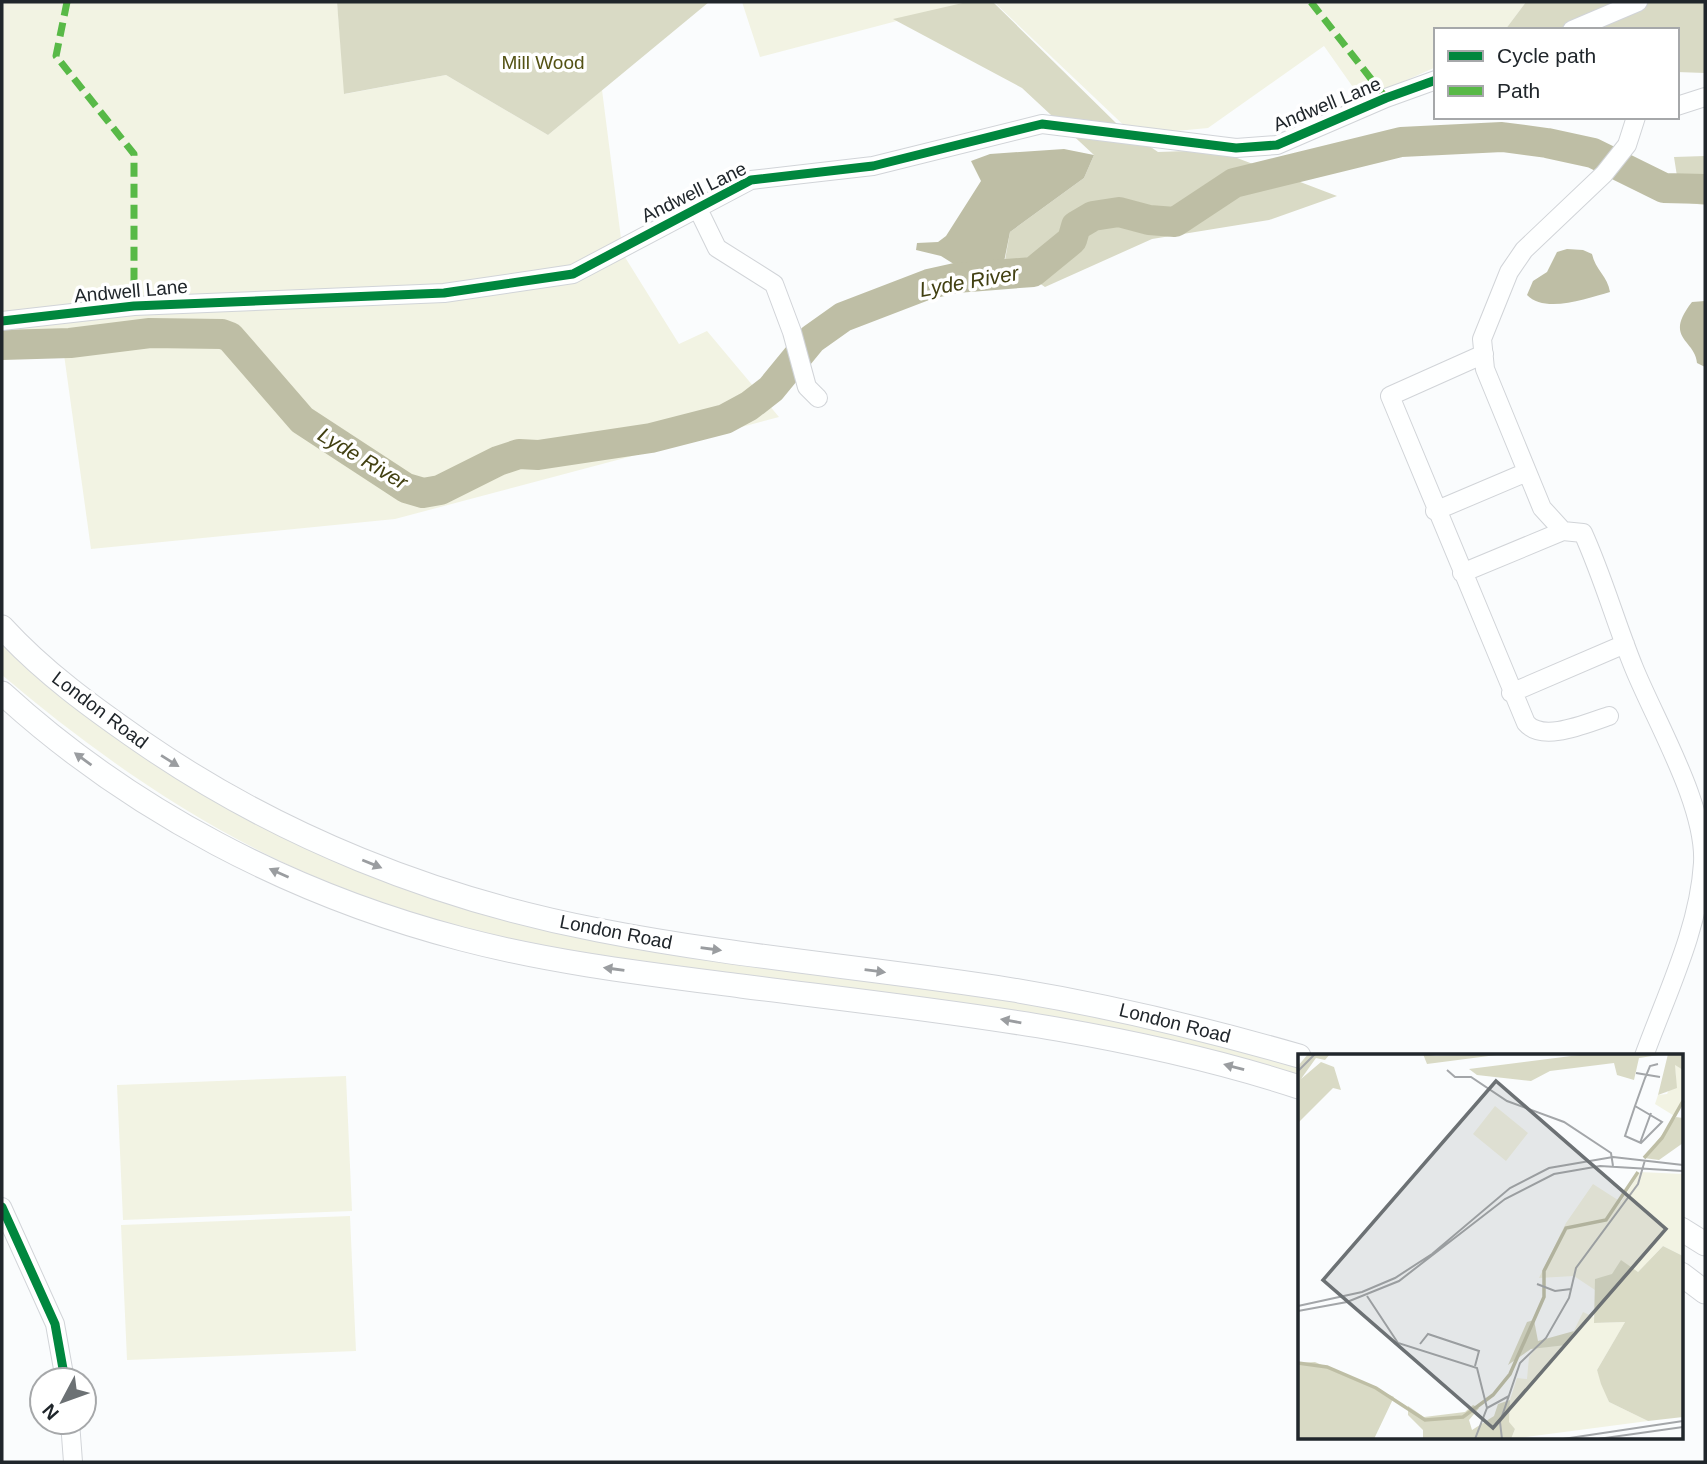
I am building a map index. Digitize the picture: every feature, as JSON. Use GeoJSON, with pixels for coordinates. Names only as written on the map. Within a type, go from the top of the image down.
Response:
{"type":"FeatureCollection","features":[{"type":"Feature","properties":{"kind":"main road","name":"London Road"},"geometry":{"type":"LineString","coordinates":[[2,627],[82,699],[208,785],[326,845],[422,883],[491,904],[596,930],[1099,1005],[1298,1056]]}},
{"type":"Feature","properties":{"kind":"main road","name":"London Road"},"geometry":{"type":"LineString","coordinates":[[2,693],[107,777],[201,835],[309,887],[415,926],[465,940],[603,968],[990,1017],[1082,1033],[1195,1056],[1298,1087]]}},
{"type":"Feature","properties":{"kind":"main road"},"geometry":{"type":"LineString","coordinates":[[1682,1230],[1705,1244]]}},
{"type":"Feature","properties":{"kind":"main road"},"geometry":{"type":"LineString","coordinates":[[1682,1275],[1705,1292]]}},
{"type":"Feature","properties":{"kind":"street"},"geometry":{"type":"LineString","coordinates":[[1577,28],[1638,2]]}},
{"type":"Feature","properties":{"kind":"street","name":"Andwell Lane"},"geometry":{"type":"LineString","coordinates":[[2,321],[134,306],[444,293],[573,274],[751,180],[873,166],[1042,124],[1236,148],[1278,145],[1434,81]]}},
{"type":"Feature","properties":{"kind":"street"},"geometry":{"type":"LineString","coordinates":[[1679,105],[1705,97]]}},
{"type":"Feature","properties":{"kind":"street"},"geometry":{"type":"LineString","coordinates":[[1563,531],[1542,508],[1485,369],[1482,339],[1490,312],[1509,272],[1524,250],[1604,174],[1628,145],[1635,119]]}},
{"type":"Feature","properties":{"kind":"street"},"geometry":{"type":"LineString","coordinates":[[698,209],[717,248],[774,285],[792,332],[807,387],[818,398]]}},
{"type":"Feature","properties":{"kind":"street"},"geometry":{"type":"LineString","coordinates":[[1484,354],[1390,396],[1511,693],[1526,723],[1535,730],[1546,732],[1609,716]]}},
{"type":"Feature","properties":{"kind":"street"},"geometry":{"type":"LineString","coordinates":[[1435,510],[1527,472]]}},
{"type":"Feature","properties":{"kind":"street"},"geometry":{"type":"LineString","coordinates":[[1462,573],[1563,531],[1583,533],[1625,644],[1693,803],[1703,860],[1700,892],[1645,1054]]}},
{"type":"Feature","properties":{"kind":"street"},"geometry":{"type":"LineString","coordinates":[[1511,693],[1625,644]]}},
{"type":"Feature","properties":{"kind":"street"},"geometry":{"type":"LineString","coordinates":[[2,1207],[55,1324],[62,1366]]}},
{"type":"Feature","properties":{"kind":"street"},"geometry":{"type":"LineString","coordinates":[[71,1436],[72,1462]]}},
{"type":"Feature","properties":{"kind":"shaded area"},"geometry":{"type":"Polygon","coordinates":[[[2,2],[337,2],[345,94],[446,75],[548,135],[602,90],[623,254],[679,344],[707,331],[779,417],[395,519],[91,549],[61,333],[2,342],[2,2]]]}},
{"type":"Feature","properties":{"kind":"shaded area"},"geometry":{"type":"Polygon","coordinates":[[[742,2],[969,2],[760,57],[742,2]]]}},
{"type":"Feature","properties":{"kind":"shaded area"},"geometry":{"type":"Polygon","coordinates":[[[994,2],[1526,2],[1506,28],[1434,28],[1434,68],[1362,100],[1324,46],[1208,128],[1134,135],[994,2]]]}},
{"type":"Feature","properties":{"kind":"shaded area"},"geometry":{"type":"Polygon","coordinates":[[[1064,149],[1094,155],[1084,178],[1010,232],[1004,262],[957,266],[941,256],[916,250],[917,243],[938,242],[946,236],[981,181],[971,161],[990,154],[1064,149]]]}},
{"type":"Feature","properties":{"kind":"shaded area"},"geometry":{"type":"Polygon","coordinates":[[[1567,249],[1583,250],[1592,254],[1610,292],[1567,303],[1535,301],[1527,295],[1533,281],[1547,272],[1557,252],[1567,249]]]}},
{"type":"Feature","properties":{"kind":"shaded area"},"geometry":{"type":"Polygon","coordinates":[[[1705,301],[1705,367],[1697,363],[1680,331],[1680,324],[1692,302],[1705,301]]]}},
{"type":"Feature","properties":{"kind":"shaded area"},"geometry":{"type":"Polygon","coordinates":[[[2,642],[110,734],[185,783],[390,881],[930,988],[1166,1027],[1298,1064],[1298,1078],[599,959],[475,931],[415,914],[297,869],[218,828],[107,757],[2,675],[2,642]]]}},
{"type":"Feature","properties":{"kind":"shaded area"},"geometry":{"type":"Polygon","coordinates":[[[346,1076],[352,1211],[123,1220],[117,1085],[346,1076]]]}},
{"type":"Feature","properties":{"kind":"shaded area"},"geometry":{"type":"Polygon","coordinates":[[[350,1216],[356,1351],[127,1360],[121,1225],[350,1216]]]}},
{"type":"Feature","properties":{"kind":"green space","name":"Mill Wood"},"geometry":{"type":"Polygon","coordinates":[[[337,2],[709,2],[548,135],[446,75],[344,94],[337,2]]]}},
{"type":"Feature","properties":{"kind":"green space"},"geometry":{"type":"Polygon","coordinates":[[[967,2],[993,2],[1117,124],[1158,152],[1216,150],[1337,196],[1269,220],[1152,239],[1045,287],[1005,260],[1010,232],[1084,178],[1094,155],[1022,88],[893,19],[967,2]]]}},
{"type":"Feature","properties":{"kind":"green space"},"geometry":{"type":"Polygon","coordinates":[[[1526,2],[1705,2],[1705,73],[1679,72],[1679,28],[1506,28],[1526,2]]]}},
{"type":"Feature","properties":{"kind":"green space"},"geometry":{"type":"Polygon","coordinates":[[[1705,156],[1705,205],[1681,202],[1674,157],[1705,156]]]}},
{"type":"Feature","properties":{"kind":"waterway","name":"Lyde River"},"geometry":{"type":"LineString","coordinates":[[2,345],[70,343],[150,333],[222,334],[230,337],[302,420],[406,488],[423,493],[440,490],[498,461],[519,454],[538,455],[651,438],[725,419],[749,406],[771,389],[812,339],[843,317],[929,284],[956,278],[1033,272],[1072,240],[1076,226],[1093,216],[1119,212],[1149,220],[1175,222],[1234,183],[1401,142],[1502,137],[1547,143],[1593,153],[1664,188],[1705,189]]}},
{"type":"Feature","properties":{"kind":"marked path"},"geometry":{"type":"LineString","coordinates":[[67,2],[56,56],[134,154],[134,306]]}},
{"type":"Feature","properties":{"kind":"marked path"},"geometry":{"type":"LineString","coordinates":[[1311,2],[1386,98]]}},
{"type":"Feature","properties":{"kind":"cycle path"},"geometry":{"type":"LineString","coordinates":[[2,321],[134,306],[444,293],[573,274],[751,180],[873,166],[1042,124],[1236,148],[1277,145],[1386,98],[1434,81]]}},
{"type":"Feature","properties":{"kind":"cycle path"},"geometry":{"type":"LineString","coordinates":[[2,1207],[55,1324],[62,1366]]}}]}
